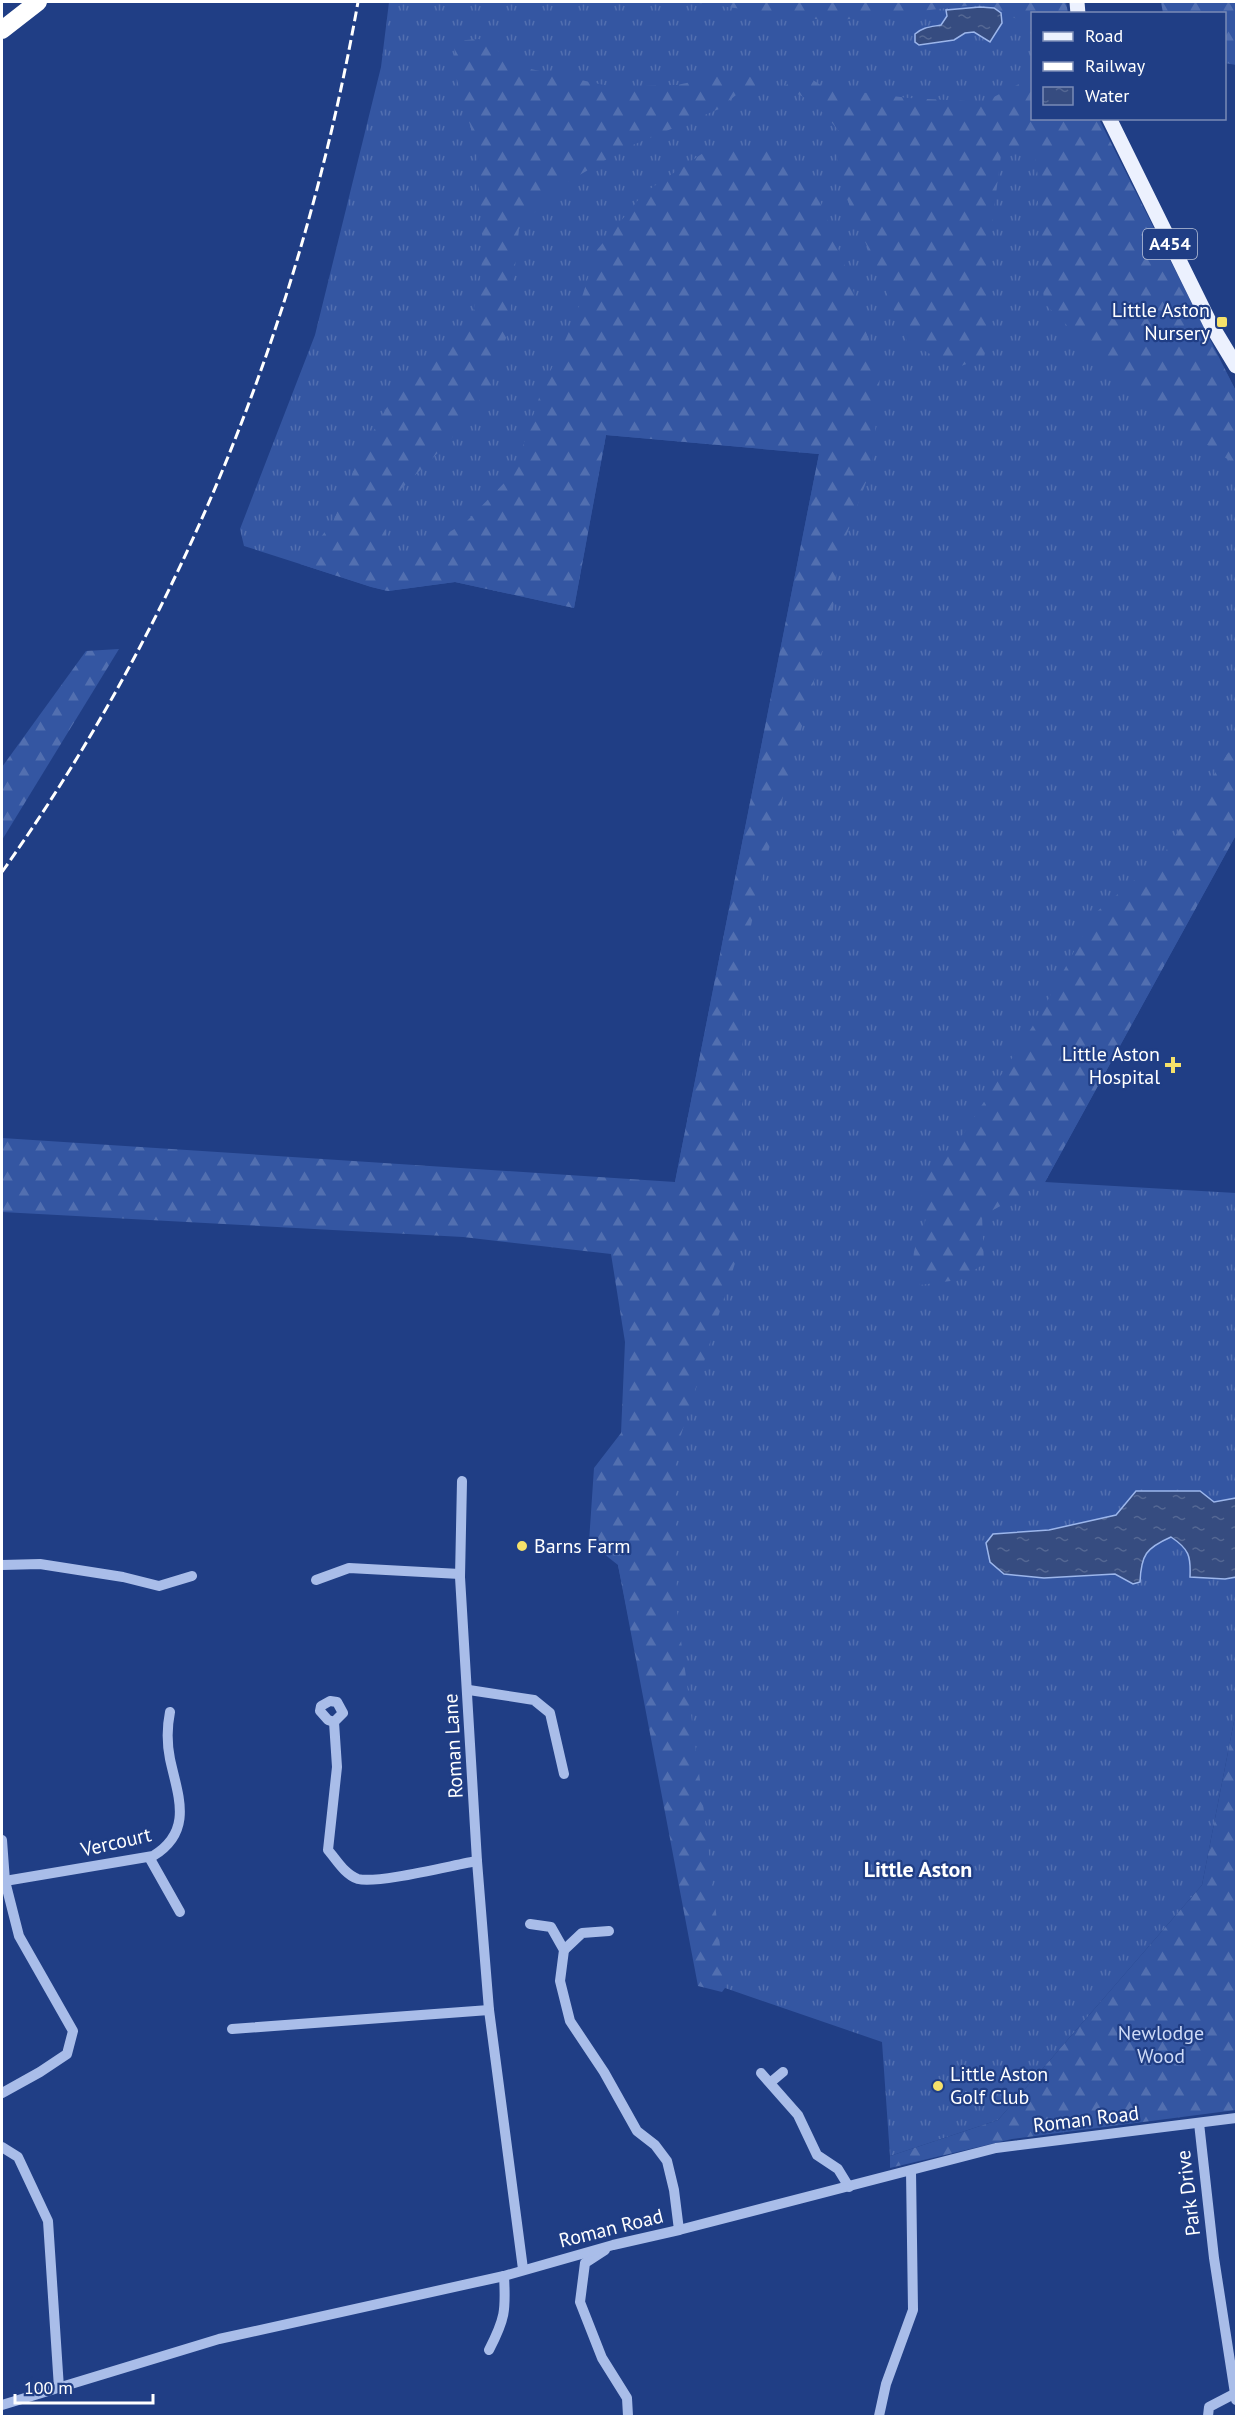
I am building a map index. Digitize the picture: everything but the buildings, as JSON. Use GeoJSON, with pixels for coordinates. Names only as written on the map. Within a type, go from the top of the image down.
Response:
{"type":"FeatureCollection","features":[{"type":"Feature","properties":{"kind":"highway"},"geometry":{"type":"LineString","coordinates":[[2,30],[38,2]]}},
{"type":"Feature","properties":{"kind":"main road","name":"A454"},"geometry":{"type":"LineString","coordinates":[[1110,120],[1210,323],[1236,366]]}},
{"type":"Feature","properties":{"kind":"street","name":"Roman Lane"},"geometry":{"type":"LineString","coordinates":[[462,1481],[460,1574],[469,1690],[477,1861],[489,2010],[523,2268]]}},
{"type":"Feature","properties":{"kind":"street"},"geometry":{"type":"LineString","coordinates":[[2,1565],[40,1564],[123,1577],[159,1586],[192,1576]]}},
{"type":"Feature","properties":{"kind":"street"},"geometry":{"type":"LineString","coordinates":[[316,1580],[349,1568],[460,1574]]}},
{"type":"Feature","properties":{"kind":"street"},"geometry":{"type":"LineString","coordinates":[[469,1690],[534,1700],[550,1713],[564,1774]]}},
{"type":"Feature","properties":{"kind":"street","name":"Vercourt"},"geometry":{"type":"LineString","coordinates":[[5,1881],[149,1857],[170,1843],[180,1821],[177,1783],[168,1742],[170,1712]]}},
{"type":"Feature","properties":{"kind":"street"},"geometry":{"type":"LineString","coordinates":[[334,1722],[337,1767],[328,1850],[345,1870],[357,1878],[379,1879],[477,1861]]}},
{"type":"Feature","properties":{"kind":"street"},"geometry":{"type":"LineString","coordinates":[[2,1840],[5,1881],[19,1936],[73,2031],[67,2054],[2,2093]]}},
{"type":"Feature","properties":{"kind":"street"},"geometry":{"type":"LineString","coordinates":[[149,1857],[180,1912]]}},
{"type":"Feature","properties":{"kind":"street"},"geometry":{"type":"LineString","coordinates":[[530,1924],[551,1927],[564,1950],[560,1981],[570,2021],[604,2072],[638,2131],[654,2145],[667,2162],[674,2190],[679,2230]]}},
{"type":"Feature","properties":{"kind":"street"},"geometry":{"type":"LineString","coordinates":[[564,1950],[582,1933],[609,1931]]}},
{"type":"Feature","properties":{"kind":"street"},"geometry":{"type":"LineString","coordinates":[[232,2029],[489,2010]]}},
{"type":"Feature","properties":{"kind":"street"},"geometry":{"type":"LineString","coordinates":[[771,2082],[783,2072]]}},
{"type":"Feature","properties":{"kind":"street"},"geometry":{"type":"LineString","coordinates":[[761,2073],[798,2115],[817,2155],[838,2169],[849,2187]]}},
{"type":"Feature","properties":{"kind":"street","name":"Roman Road"},"geometry":{"type":"LineString","coordinates":[[2,2405],[219,2339],[504,2276],[523,2268],[996,2148],[1236,2118]]}},
{"type":"Feature","properties":{"kind":"street","name":"Park Drive"},"geometry":{"type":"LineString","coordinates":[[1199,2123],[1213,2247],[1236,2395]]}},
{"type":"Feature","properties":{"kind":"street"},"geometry":{"type":"LineString","coordinates":[[2,2147],[18,2157],[48,2221],[59,2388]]}},
{"type":"Feature","properties":{"kind":"street"},"geometry":{"type":"LineString","coordinates":[[879,2416],[886,2384],[913,2310],[911,2171]]}},
{"type":"Feature","properties":{"kind":"street"},"geometry":{"type":"LineString","coordinates":[[613,2245],[585,2263],[580,2302],[602,2358],[627,2397],[628,2416]]}},
{"type":"Feature","properties":{"kind":"street"},"geometry":{"type":"LineString","coordinates":[[489,2350],[502,2325],[505,2304],[504,2276]]}},
{"type":"Feature","properties":{"kind":"street"},"geometry":{"type":"LineString","coordinates":[[1208,2416],[1209,2407],[1236,2395]]}},
{"type":"Feature","properties":{"kind":"green space","name":"Little Aston Golf Club"},"geometry":{"type":"Polygon","coordinates":[[[389,2],[1025,2],[1031,12],[1031,120],[1094,120],[1236,391],[1236,835],[1045,1182],[1236,1193],[1236,1498],[1214,1502],[1200,1492],[1174,1493],[1116,1515],[1049,1530],[993,1534],[1044,1578],[1115,1574],[1133,1584],[1140,1582],[1146,1554],[1150,1549],[1171,1537],[1185,1547],[1191,1562],[1225,1579],[1236,1577],[1236,1711],[1202,1885],[998,2120],[890,2156],[882,2042],[725,1988],[694,1945],[618,1565],[675,1182],[819,454],[606,435],[574,608],[455,582],[388,591],[244,546],[240,529],[315,335],[381,67],[389,2]]]}},
{"type":"Feature","properties":{"kind":"green space"},"geometry":{"type":"Polygon","coordinates":[[[691,2],[1066,2],[1068,12],[1031,12],[1031,35],[1028,24],[983,4],[831,21],[691,2]]]}},
{"type":"Feature","properties":{"kind":"green space"},"geometry":{"type":"Polygon","coordinates":[[[1161,2],[1236,2],[1236,65],[1226,63],[1226,12],[1163,12],[1161,2]]]}},
{"type":"Feature","properties":{"kind":"green space"},"geometry":{"type":"Polygon","coordinates":[[[479,39],[526,68],[613,87],[677,85],[738,72],[760,81],[758,90],[736,95],[719,109],[628,147],[557,188],[519,229],[508,332],[490,386],[448,443],[400,490],[384,525],[390,553],[418,551],[466,522],[514,473],[542,389],[575,319],[597,250],[644,193],[709,149],[773,146],[813,182],[849,277],[880,376],[872,466],[837,561],[833,610],[769,849],[743,959],[741,1244],[675,1454],[677,1611],[725,1988],[722,1992],[698,1986],[618,1565],[589,1542],[594,1468],[621,1433],[625,1342],[611,1254],[463,1237],[2,1212],[2,1138],[675,1182],[819,454],[606,435],[574,608],[455,582],[388,591],[300,564],[334,520],[360,455],[396,391],[467,334],[479,290],[483,248],[476,146],[456,76],[454,41],[479,39]]]}},
{"type":"Feature","properties":{"kind":"green space"},"geometry":{"type":"Polygon","coordinates":[[[1031,70],[1031,120],[1100,120],[1236,391],[1236,465],[1136,388],[1044,303],[1038,216],[1038,177],[1035,156],[1026,145],[1001,155],[988,256],[990,324],[984,358],[955,368],[907,341],[842,187],[835,145],[839,131],[806,98],[779,88],[807,76],[825,88],[909,98],[984,102],[1021,83],[1031,70]]]}},
{"type":"Feature","properties":{"kind":"green space"},"geometry":{"type":"Polygon","coordinates":[[[119,649],[2,840],[2,767],[86,651],[119,649]]]}},
{"type":"Feature","properties":{"kind":"green space"},"geometry":{"type":"Polygon","coordinates":[[[1236,745],[1236,835],[1045,1182],[982,1216],[984,1264],[958,1280],[920,1285],[914,1264],[914,1252],[926,1213],[922,1196],[915,1185],[964,1133],[1041,1013],[1094,914],[1162,857],[1227,754],[1236,745]]]}},
{"type":"Feature","properties":{"kind":"green space","name":"Newlodge Wood"},"geometry":{"type":"Polygon","coordinates":[[[1236,1711],[1236,2110],[1012,2139],[890,2168],[890,2156],[998,2120],[1202,1885],[1236,1711]]]}},
{"type":"Feature","properties":{"kind":"water"},"geometry":{"type":"Polygon","coordinates":[[[994,8],[1001,13],[1002,23],[990,42],[974,32],[965,33],[954,40],[919,45],[915,42],[915,34],[918,32],[941,25],[947,16],[946,10],[994,8]]]}},
{"type":"Feature","properties":{"kind":"water"},"geometry":{"type":"Polygon","coordinates":[[[1136,1491],[1200,1491],[1214,1502],[1236,1498],[1236,1577],[1225,1579],[1190,1577],[1188,1554],[1182,1545],[1171,1537],[1150,1549],[1142,1565],[1140,1582],[1133,1584],[1115,1574],[1044,1578],[1004,1574],[990,1562],[986,1543],[993,1534],[1049,1530],[1116,1515],[1136,1491]]]}},
{"type":"Feature","properties":{"kind":"railway"},"geometry":{"type":"LineString","coordinates":[[2,872],[68,773],[127,671],[181,565],[228,457],[269,346],[305,233],[334,118],[358,2]]}},
{"type":"Feature","properties":{"kind":"place","name":"Little Aston Nursery"},"geometry":{"type":"Point","coordinates":[1222,322]}},
{"type":"Feature","properties":{"kind":"place","name":"Little Aston Hospital"},"geometry":{"type":"Point","coordinates":[1173,1065]}},
{"type":"Feature","properties":{"kind":"place","name":"Barns Farm"},"geometry":{"type":"Point","coordinates":[522,1546]}},
{"type":"Feature","properties":{"kind":"place","name":"Little Aston Golf Club"},"geometry":{"type":"Point","coordinates":[938,2086]}},
{"type":"Feature","properties":{"kind":"district","name":"Little Aston"},"geometry":{"type":"Point","coordinates":[918,1869]}}]}
